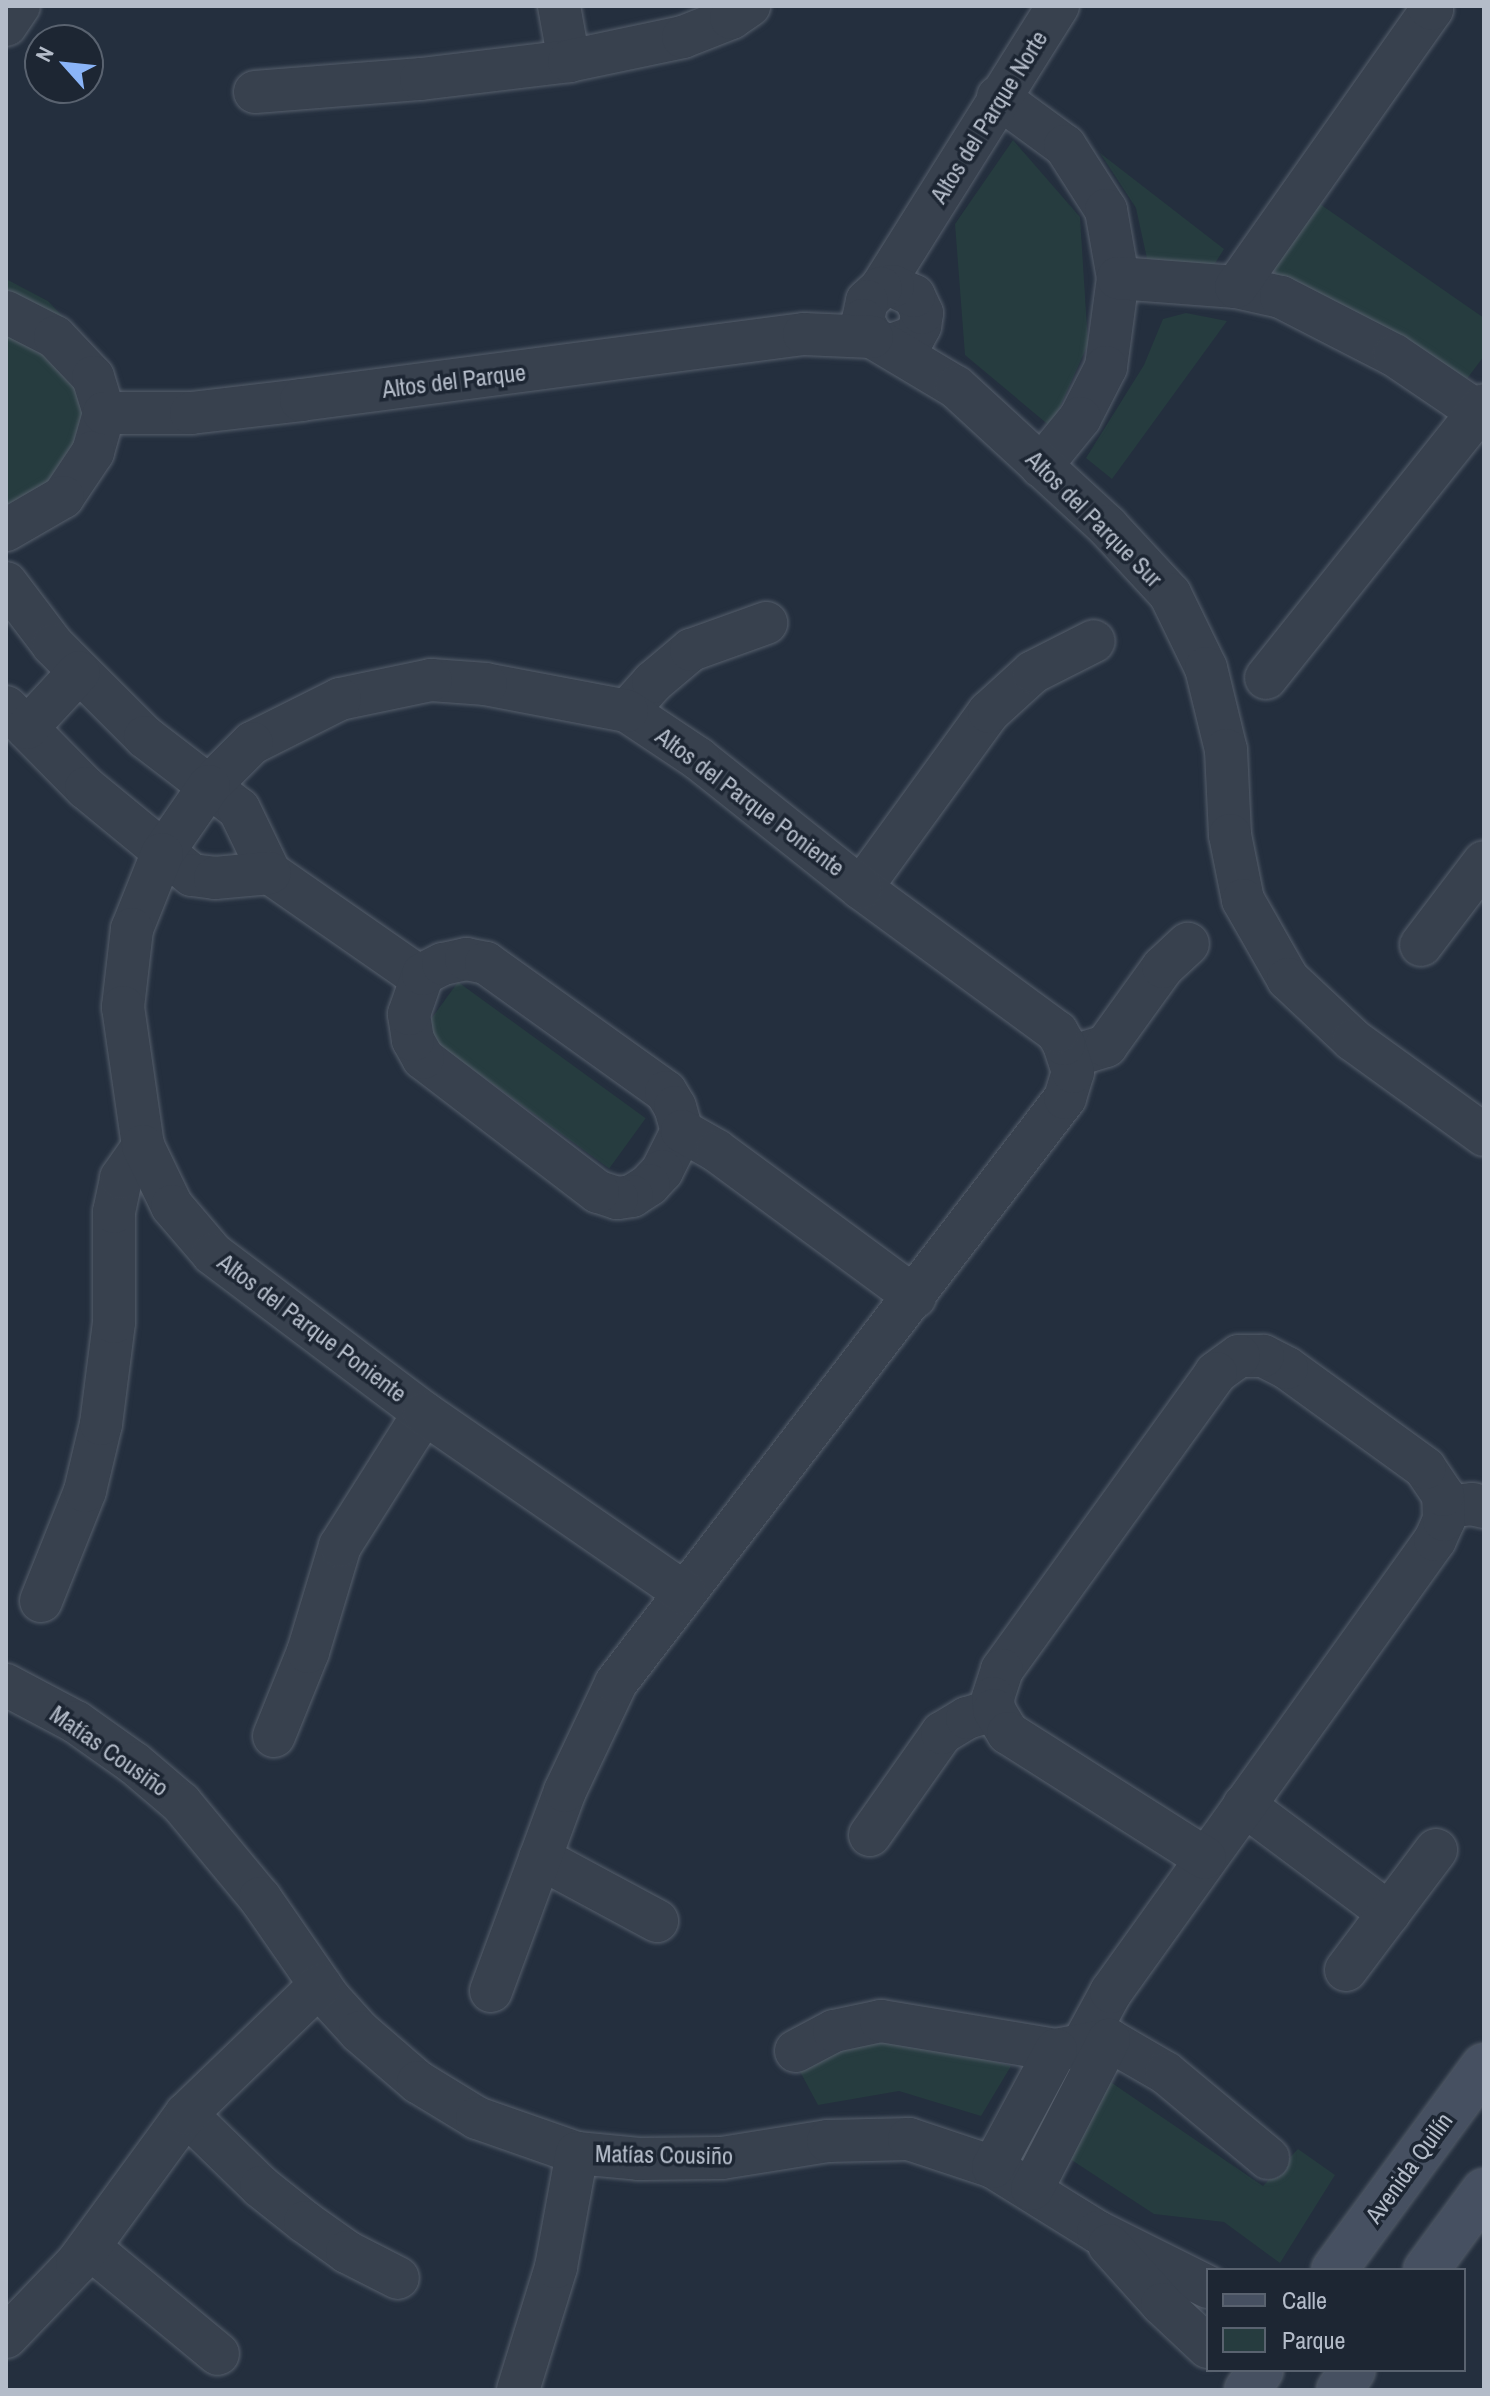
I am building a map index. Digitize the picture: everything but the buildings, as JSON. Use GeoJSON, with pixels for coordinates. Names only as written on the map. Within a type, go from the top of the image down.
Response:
{"type":"FeatureCollection","features":[{"type":"Feature","properties":{"kind":"main road","name":"Avenida Quilín"},"geometry":{"type":"LineString","coordinates":[[1335,2268],[1484,2066]]}},
{"type":"Feature","properties":{"kind":"main road"},"geometry":{"type":"LineString","coordinates":[[1427,2268],[1484,2191]]}},
{"type":"Feature","properties":{"kind":"main road"},"geometry":{"type":"LineString","coordinates":[[1339,2390],[1352,2372]]}},
{"type":"Feature","properties":{"kind":"street"},"geometry":{"type":"LineString","coordinates":[[6,25],[19,6]]}},
{"type":"Feature","properties":{"kind":"street"},"geometry":{"type":"LineString","coordinates":[[559,6],[569,61]]}},
{"type":"Feature","properties":{"kind":"street"},"geometry":{"type":"LineString","coordinates":[[255,92],[421,79],[569,61],[683,37],[731,18],[749,6]]}},
{"type":"Feature","properties":{"kind":"street","name":"Altos del Parque Norte"},"geometry":{"type":"LineString","coordinates":[[891,316],[920,227],[998,97],[1058,6]]}},
{"type":"Feature","properties":{"kind":"street"},"geometry":{"type":"LineString","coordinates":[[1236,287],[1432,9],[1428,6]]}},
{"type":"Feature","properties":{"kind":"street"},"geometry":{"type":"LineString","coordinates":[[998,97],[1065,146],[1106,210],[1118,278],[1106,367],[1080,418],[1041,466]]}},
{"type":"Feature","properties":{"kind":"street"},"geometry":{"type":"LineString","coordinates":[[1118,278],[1236,287],[1281,297],[1394,355],[1482,411],[1266,678]]}},
{"type":"Feature","properties":{"kind":"street"},"geometry":{"type":"LineString","coordinates":[[6,312],[55,337],[93,377],[104,413],[93,452],[63,497],[6,530]]}},
{"type":"Feature","properties":{"kind":"street","name":"Altos del Parque"},"geometry":{"type":"LineString","coordinates":[[104,413],[191,413],[270,404],[804,334],[891,316]]}},
{"type":"Feature","properties":{"kind":"street","name":"Altos del Parque Sur"},"geometry":{"type":"LineString","coordinates":[[891,316],[956,387],[1107,526],[1170,594],[1206,668],[1226,750],[1230,835],[1243,900],[1288,979],[1353,1040],[1484,1135]]}},
{"type":"Feature","properties":{"kind":"street"},"geometry":{"type":"LineString","coordinates":[[6,583],[17,602],[79,672],[145,737],[239,809],[270,873],[421,978]]}},
{"type":"Feature","properties":{"kind":"street"},"geometry":{"type":"LineString","coordinates":[[627,711],[653,682],[691,650],[766,623]]}},
{"type":"Feature","properties":{"kind":"street"},"geometry":{"type":"LineString","coordinates":[[861,888],[989,712],[1033,672],[1094,641]]}},
{"type":"Feature","properties":{"kind":"street"},"geometry":{"type":"LineString","coordinates":[[79,672],[16,718],[86,788],[162,854],[192,875],[215,878],[270,873]]}},
{"type":"Feature","properties":{"kind":"street","name":"Altos del Parque Poniente"},"geometry":{"type":"LineString","coordinates":[[685,1593],[424,1413],[213,1254],[172,1206],[143,1146],[123,1007],[132,929],[162,854],[209,786],[252,743],[289,723],[340,699],[419,682],[486,684],[627,711],[699,759],[861,888],[1057,1032],[1070,1057]]}},
{"type":"Feature","properties":{"kind":"street"},"geometry":{"type":"LineString","coordinates":[[1421,945],[1484,862]]}},
{"type":"Feature","properties":{"kind":"street"},"geometry":{"type":"LineString","coordinates":[[491,1991],[565,1791],[616,1683],[1065,1098],[1072,1083],[1070,1057],[1106,1046],[1163,967],[1188,944]]}},
{"type":"Feature","properties":{"kind":"street"},"geometry":{"type":"LineString","coordinates":[[466,959],[486,963],[666,1092],[675,1107],[682,1131],[662,1171],[649,1185],[632,1196],[617,1198],[598,1192],[423,1058],[413,1040],[409,1014],[421,978],[443,964],[466,959]]}},
{"type":"Feature","properties":{"kind":"street"},"geometry":{"type":"LineString","coordinates":[[682,1131],[717,1151],[915,1297]]}},
{"type":"Feature","properties":{"kind":"street"},"geometry":{"type":"LineString","coordinates":[[41,1601],[85,1491],[101,1424],[114,1322],[114,1212],[121,1178],[143,1146]]}},
{"type":"Feature","properties":{"kind":"street"},"geometry":{"type":"LineString","coordinates":[[993,2167],[1082,2045],[1111,1992],[1205,1858],[1435,1540],[1465,1507],[1434,1477],[1275,1359],[1239,1356],[1216,1373],[1002,1670],[995,1684],[994,1710],[1008,1733],[1205,1858]]}},
{"type":"Feature","properties":{"kind":"street"},"geometry":{"type":"LineString","coordinates":[[274,1736],[308,1652],[340,1546],[424,1413]]}},
{"type":"Feature","properties":{"kind":"street","name":"Matías Cousiño"},"geometry":{"type":"LineString","coordinates":[[6,1685],[76,1722],[134,1763],[181,1803],[260,1898],[320,1985],[360,2032],[418,2082],[449,2102],[507,2131],[577,2153],[639,2159],[722,2158],[828,2141],[909,2139],[993,2167],[1098,2232],[1206,2286]]}},
{"type":"Feature","properties":{"kind":"street"},"geometry":{"type":"LineString","coordinates":[[870,1835],[942,1733],[967,1718],[994,1710]]}},
{"type":"Feature","properties":{"kind":"street"},"geometry":{"type":"LineString","coordinates":[[1244,1805],[1389,1913]]}},
{"type":"Feature","properties":{"kind":"street"},"geometry":{"type":"LineString","coordinates":[[1346,1970],[1436,1850]]}},
{"type":"Feature","properties":{"kind":"street"},"geometry":{"type":"LineString","coordinates":[[540,1858],[657,1921]]}},
{"type":"Feature","properties":{"kind":"street"},"geometry":{"type":"LineString","coordinates":[[6,2337],[90,2248],[186,2114],[320,1985]]}},
{"type":"Feature","properties":{"kind":"street"},"geometry":{"type":"LineString","coordinates":[[796,2051],[834,2031],[881,2021],[1082,2045],[1166,2073],[1268,2158]]}},
{"type":"Feature","properties":{"kind":"street"},"geometry":{"type":"LineString","coordinates":[[1032,2189],[1082,2045]]}},
{"type":"Feature","properties":{"kind":"street"},"geometry":{"type":"LineString","coordinates":[[186,2114],[261,2187],[294,2213],[347,2252],[398,2278]]}},
{"type":"Feature","properties":{"kind":"street"},"geometry":{"type":"LineString","coordinates":[[518,2390],[556,2267],[577,2153]]}},
{"type":"Feature","properties":{"kind":"street","name":"Matías Cousiño"},"geometry":{"type":"LineString","coordinates":[[1098,2232],[1162,2304],[1206,2345]]}},
{"type":"Feature","properties":{"kind":"street"},"geometry":{"type":"LineString","coordinates":[[90,2248],[218,2354]]}},
{"type":"Feature","properties":{"kind":"green space"},"geometry":{"type":"Polygon","coordinates":[[[1013,140],[1080,217],[1088,344],[1051,427],[965,355],[955,224],[1013,140]]]}},
{"type":"Feature","properties":{"kind":"green space"},"geometry":{"type":"Polygon","coordinates":[[[1100,153],[1224,249],[1207,276],[1149,268],[1136,208],[1100,153]]]}},
{"type":"Feature","properties":{"kind":"green space"},"geometry":{"type":"Polygon","coordinates":[[[1317,202],[1484,318],[1484,356],[1463,384],[1277,281],[1272,262],[1317,202]]]}},
{"type":"Feature","properties":{"kind":"green space"},"geometry":{"type":"Polygon","coordinates":[[[6,279],[48,301],[84,339],[86,449],[6,522],[6,279]]]}},
{"type":"Feature","properties":{"kind":"green space"},"geometry":{"type":"Polygon","coordinates":[[[1186,313],[1227,321],[1112,479],[1086,458],[1144,365],[1163,319],[1186,313]]]}},
{"type":"Feature","properties":{"kind":"green space"},"geometry":{"type":"Polygon","coordinates":[[[458,982],[646,1118],[609,1169],[422,1032],[458,982]]]}},
{"type":"Feature","properties":{"kind":"green space"},"geometry":{"type":"Polygon","coordinates":[[[891,2034],[1011,2066],[981,2116],[899,2091],[818,2105],[796,2064],[891,2034]]]}},
{"type":"Feature","properties":{"kind":"green space"},"geometry":{"type":"Polygon","coordinates":[[[1109,2081],[1263,2186],[1298,2149],[1335,2175],[1280,2263],[1224,2222],[1154,2214],[1067,2157],[1109,2081]]]}}]}
